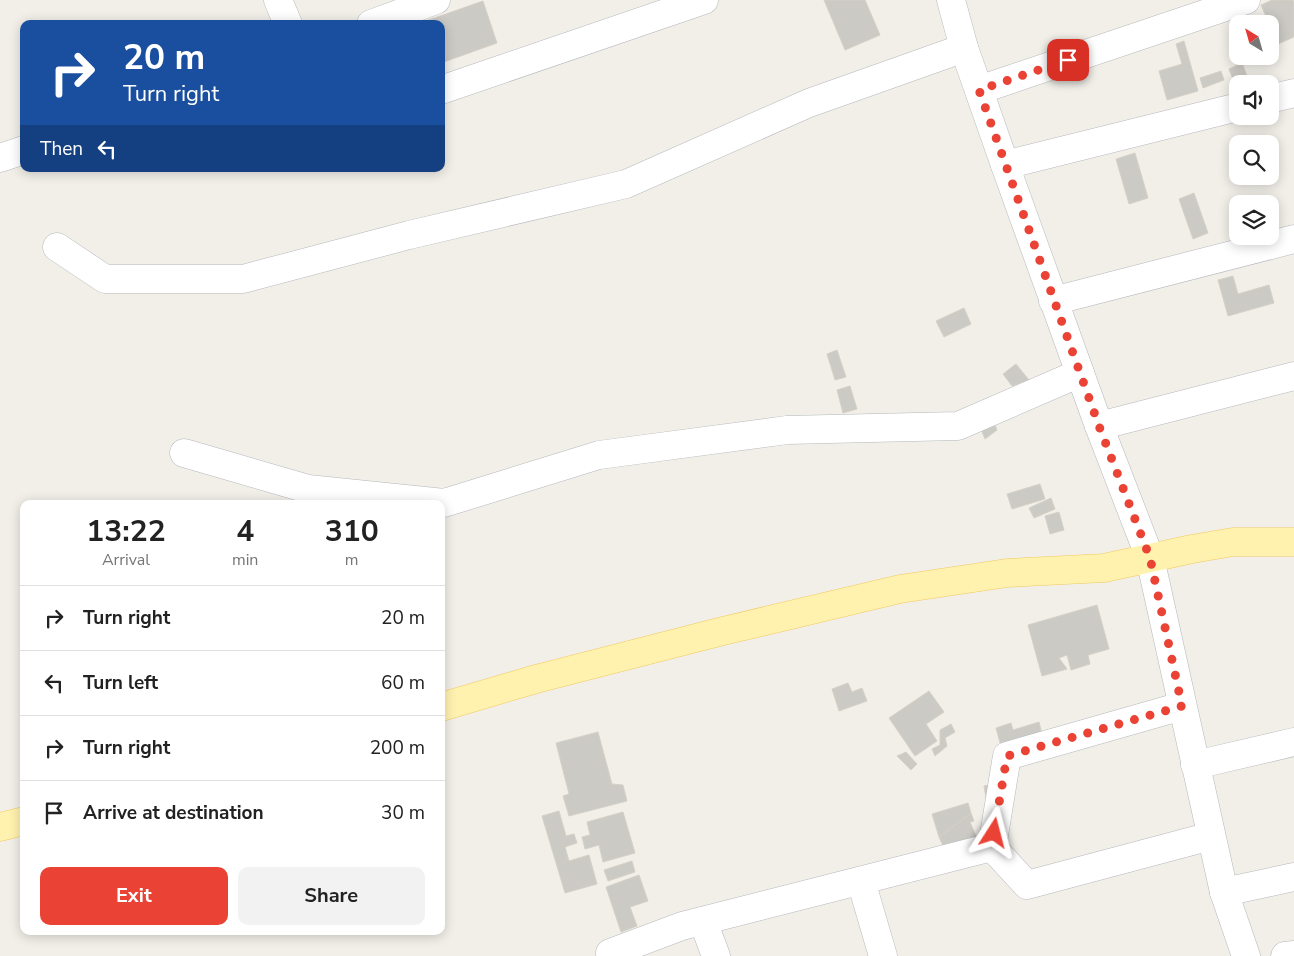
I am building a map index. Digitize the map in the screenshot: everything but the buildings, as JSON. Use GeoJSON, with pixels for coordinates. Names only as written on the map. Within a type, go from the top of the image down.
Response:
{"type":"FeatureCollection","features":[{"type":"Feature","properties":{"kind":"main road"},"geometry":{"type":"LineString","coordinates":[[445,706],[536,679],[900,589],[1007,573],[1104,568],[1233,542],[1294,542]]}},
{"type":"Feature","properties":{"kind":"main road"},"geometry":{"type":"LineString","coordinates":[[0,828],[20,822]]}},
{"type":"Feature","properties":{"kind":"street"},"geometry":{"type":"LineString","coordinates":[[278,0],[286,20]]}},
{"type":"Feature","properties":{"kind":"street"},"geometry":{"type":"LineString","coordinates":[[445,89],[704,0]]}},
{"type":"Feature","properties":{"kind":"street"},"geometry":{"type":"LineString","coordinates":[[952,0],[964,48],[1053,301],[1150,558],[1224,892],[1246,956]]}},
{"type":"Feature","properties":{"kind":"street"},"geometry":{"type":"LineString","coordinates":[[979,90],[1246,0]]}},
{"type":"Feature","properties":{"kind":"street"},"geometry":{"type":"LineString","coordinates":[[380,20],[418,3]]}},
{"type":"Feature","properties":{"kind":"street"},"geometry":{"type":"LineString","coordinates":[[56,247],[105,279],[243,279],[409,235],[626,184],[809,104],[964,48]]}},
{"type":"Feature","properties":{"kind":"street"},"geometry":{"type":"LineString","coordinates":[[1279,97],[1294,93]]}},
{"type":"Feature","properties":{"kind":"street"},"geometry":{"type":"LineString","coordinates":[[1005,165],[1229,109]]}},
{"type":"Feature","properties":{"kind":"street"},"geometry":{"type":"LineString","coordinates":[[0,137],[20,140]]}},
{"type":"Feature","properties":{"kind":"street"},"geometry":{"type":"LineString","coordinates":[[0,158],[20,151]]}},
{"type":"Feature","properties":{"kind":"street"},"geometry":{"type":"LineString","coordinates":[[1053,301],[1294,239]]}},
{"type":"Feature","properties":{"kind":"street"},"geometry":{"type":"LineString","coordinates":[[445,503],[599,455],[787,430],[958,426],[1080,373]]}},
{"type":"Feature","properties":{"kind":"street"},"geometry":{"type":"LineString","coordinates":[[1099,426],[1294,376]]}},
{"type":"Feature","properties":{"kind":"street"},"geometry":{"type":"LineString","coordinates":[[184,453],[308,489],[415,500]]}},
{"type":"Feature","properties":{"kind":"street"},"geometry":{"type":"LineString","coordinates":[[992,847],[1007,756],[1182,706]]}},
{"type":"Feature","properties":{"kind":"street"},"geometry":{"type":"LineString","coordinates":[[1195,765],[1294,742]]}},
{"type":"Feature","properties":{"kind":"street"},"geometry":{"type":"LineString","coordinates":[[992,847],[1027,885],[1211,836]]}},
{"type":"Feature","properties":{"kind":"street"},"geometry":{"type":"LineString","coordinates":[[610,953],[682,926],[992,847]]}},
{"type":"Feature","properties":{"kind":"street"},"geometry":{"type":"LineString","coordinates":[[1224,892],[1294,877]]}},
{"type":"Feature","properties":{"kind":"street"},"geometry":{"type":"LineString","coordinates":[[861,880],[883,956]]}},
{"type":"Feature","properties":{"kind":"street"},"geometry":{"type":"LineString","coordinates":[[703,921],[716,956]]}},
{"type":"Feature","properties":{"kind":"street"},"geometry":{"type":"LineString","coordinates":[[1285,956],[1294,955]]}},
{"type":"Feature","properties":{"kind":"route"},"geometry":{"type":"LineString","coordinates":[[994,833],[1007,756],[1182,706],[1150,558],[1099,426],[979,90],[1068,60]]}}]}
